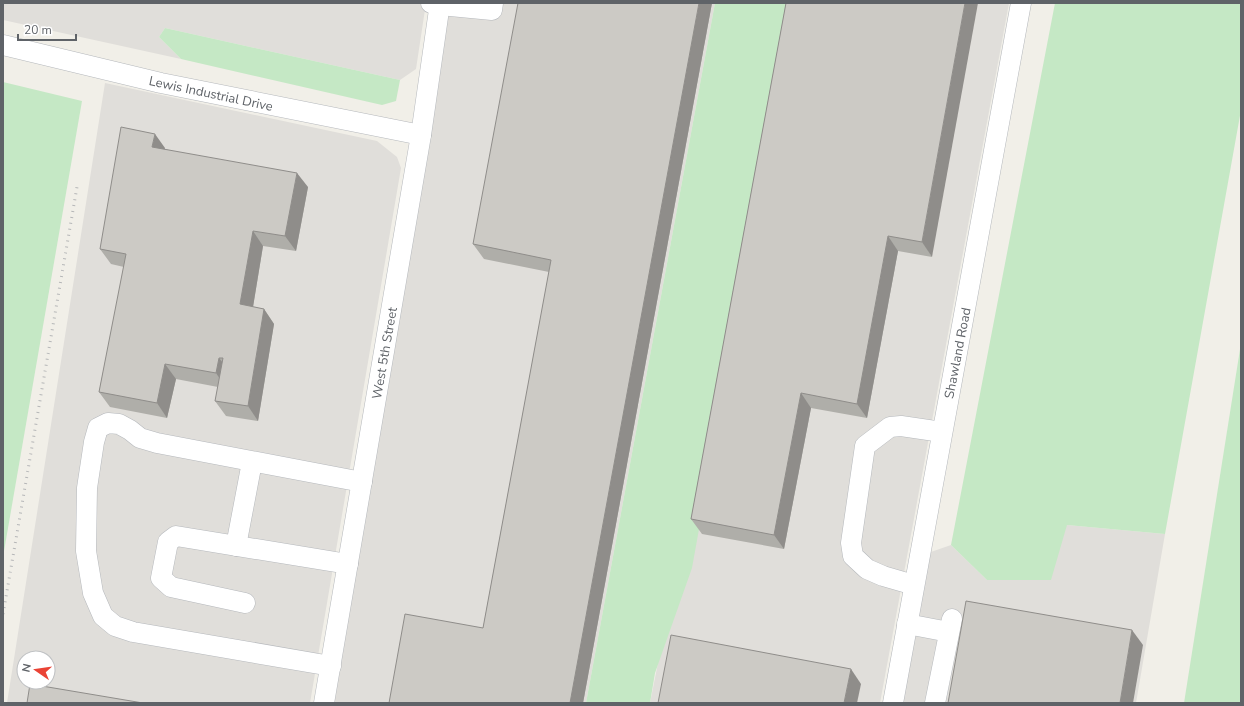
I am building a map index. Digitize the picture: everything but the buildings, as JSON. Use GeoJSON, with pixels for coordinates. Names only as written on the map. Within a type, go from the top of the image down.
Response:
{"type":"FeatureCollection","features":[{"type":"Feature","properties":{"kind":"street"},"geometry":{"type":"LineString","coordinates":[[437,4],[492,10],[493,3]]}},
{"type":"Feature","properties":{"kind":"street","name":"Shawland Road"},"geometry":{"type":"LineString","coordinates":[[893,703],[1021,3]]}},
{"type":"Feature","properties":{"kind":"street","name":"West 5th Street"},"geometry":{"type":"LineString","coordinates":[[324,703],[421,135],[437,4]]}},
{"type":"Feature","properties":{"kind":"street","name":"Lewis Industrial Drive"},"geometry":{"type":"LineString","coordinates":[[3,45],[161,83],[421,135]]}},
{"type":"Feature","properties":{"kind":"street"},"geometry":{"type":"LineString","coordinates":[[331,666],[133,632],[115,626],[103,616],[93,593],[86,551],[87,488],[94,442],[98,428],[108,423],[119,424],[140,438],[157,443],[362,482]]}},
{"type":"Feature","properties":{"kind":"street"},"geometry":{"type":"LineString","coordinates":[[914,585],[883,576],[867,569],[853,556],[851,543],[865,446],[890,427],[901,426],[942,432]]}},
{"type":"Feature","properties":{"kind":"street"},"geometry":{"type":"LineString","coordinates":[[236,546],[252,462]]}},
{"type":"Feature","properties":{"kind":"street"},"geometry":{"type":"LineString","coordinates":[[245,603],[171,587],[160,578],[168,542],[176,536],[348,564]]}},
{"type":"Feature","properties":{"kind":"street"},"geometry":{"type":"LineString","coordinates":[[907,624],[950,626],[936,703]]}},
{"type":"Feature","properties":{"kind":"shaded area"},"geometry":{"type":"Polygon","coordinates":[[[3,3],[426,3],[416,69],[400,80],[165,28],[159,37],[181,59],[3,20],[3,3]]]}},
{"type":"Feature","properties":{"kind":"shaded area"},"geometry":{"type":"Polygon","coordinates":[[[441,3],[715,3],[586,703],[328,703],[441,3]]]}},
{"type":"Feature","properties":{"kind":"shaded area"},"geometry":{"type":"Polygon","coordinates":[[[790,3],[1009,3],[880,703],[650,703],[790,3]]]}},
{"type":"Feature","properties":{"kind":"shaded area"},"geometry":{"type":"Polygon","coordinates":[[[105,83],[377,141],[397,157],[401,168],[310,703],[7,703],[105,83]]]}},
{"type":"Feature","properties":{"kind":"shaded area"},"geometry":{"type":"Polygon","coordinates":[[[1067,525],[1165,534],[1136,703],[901,703],[928,553],[951,545],[987,580],[1067,525]]]}},
{"type":"Feature","properties":{"kind":"green space"},"geometry":{"type":"Polygon","coordinates":[[[715,3],[790,3],[762,180],[692,568],[655,673],[650,703],[586,703],[715,3]]]}},
{"type":"Feature","properties":{"kind":"green space"},"geometry":{"type":"Polygon","coordinates":[[[1055,3],[1241,3],[1241,110],[1165,534],[1067,525],[1051,580],[987,580],[951,545],[1055,3]]]}},
{"type":"Feature","properties":{"kind":"green space"},"geometry":{"type":"Polygon","coordinates":[[[165,28],[400,80],[396,101],[382,105],[181,59],[159,37],[165,28]]]}},
{"type":"Feature","properties":{"kind":"green space"},"geometry":{"type":"Polygon","coordinates":[[[3,82],[82,101],[3,557],[3,82]]]}},
{"type":"Feature","properties":{"kind":"green space"},"geometry":{"type":"Polygon","coordinates":[[[1241,343],[1241,703],[1184,703],[1241,343]]]}},
{"type":"Feature","properties":{"kind":"railway"},"geometry":{"type":"LineString","coordinates":[[3,614],[77,187]]}}]}
